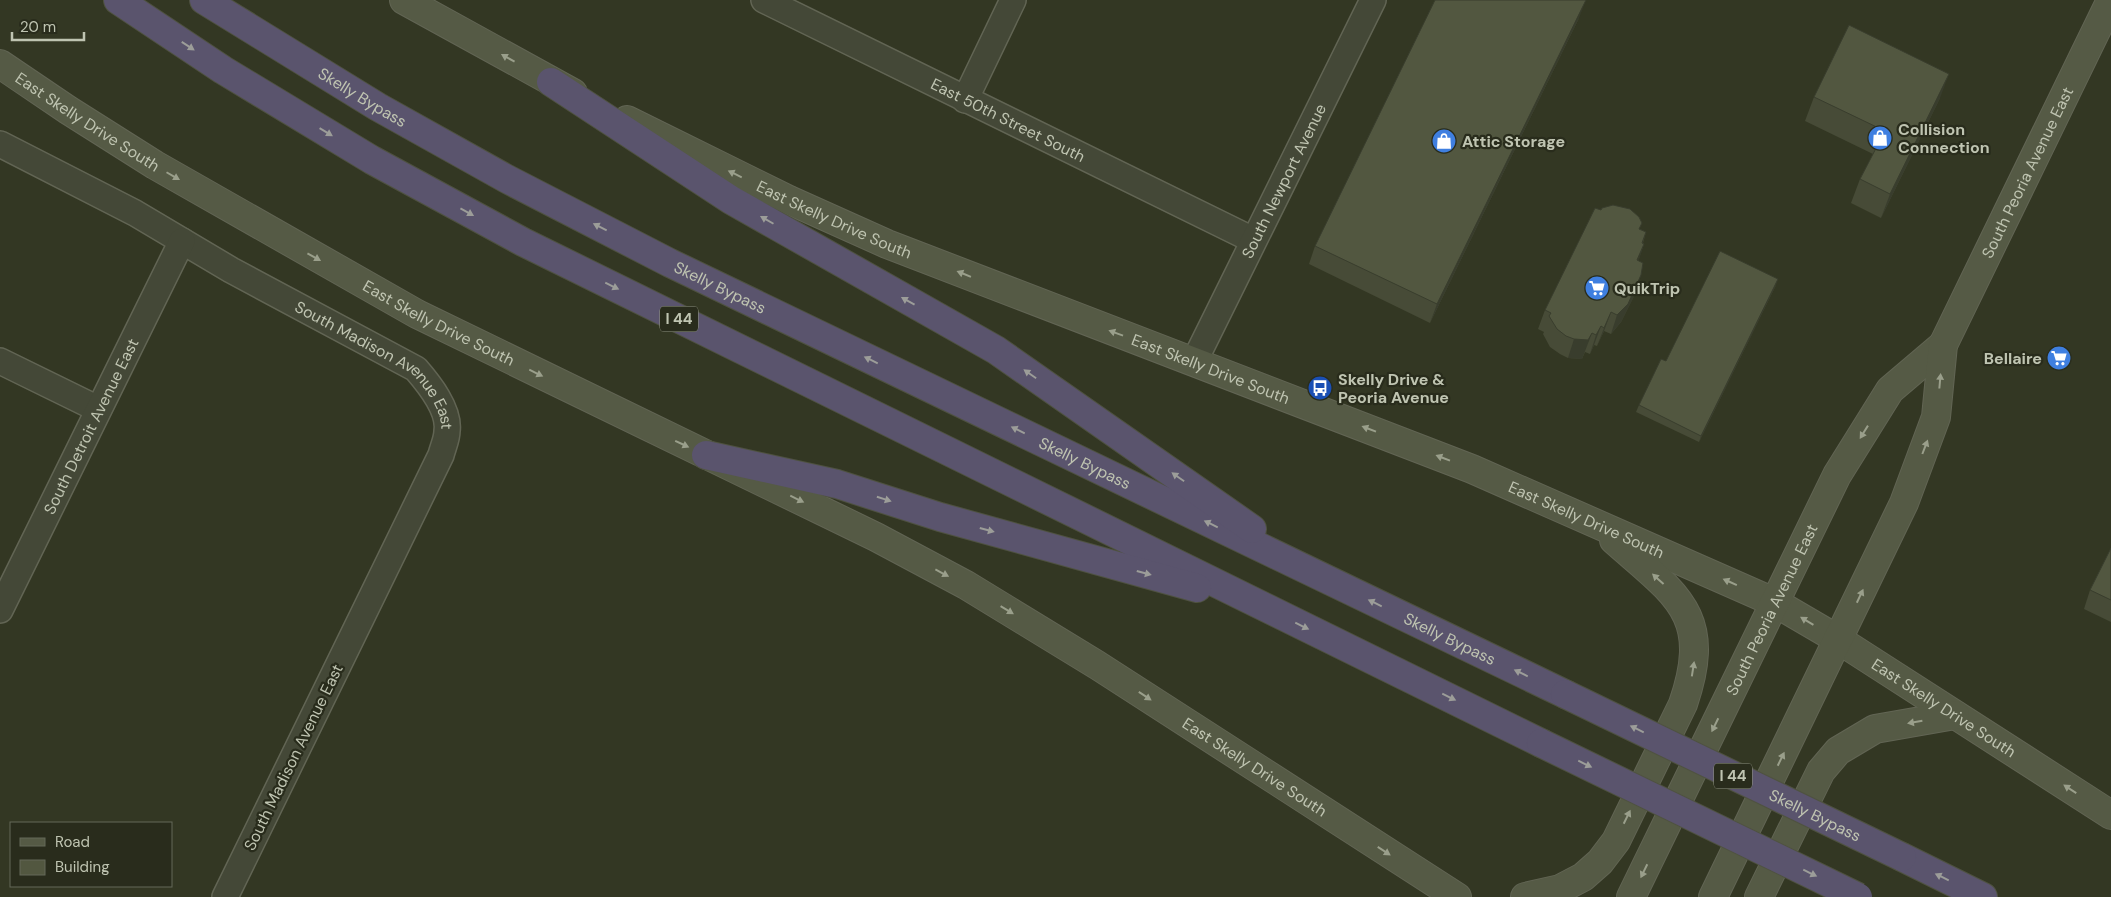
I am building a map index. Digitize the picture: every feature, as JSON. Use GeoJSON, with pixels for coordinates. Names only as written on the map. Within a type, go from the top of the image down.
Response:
{"type":"FeatureCollection","features":[{"type":"Feature","properties":{"kind":"highway","name":"I 44"},"geometry":{"type":"LineString","coordinates":[[118,0],[223,70],[372,160],[522,242],[1259,605],[1858,897]]}},
{"type":"Feature","properties":{"kind":"highway","name":"Skelly Bypass"},"geometry":{"type":"LineString","coordinates":[[204,0],[378,108],[533,193],[678,267],[1983,897]]}},
{"type":"Feature","properties":{"kind":"highway"},"geometry":{"type":"LineString","coordinates":[[550,82],[731,200],[996,350],[1318,575]]}},
{"type":"Feature","properties":{"kind":"highway"},"geometry":{"type":"LineString","coordinates":[[706,455],[838,484],[940,518],[1259,605]]}},
{"type":"Feature","properties":{"kind":"main road","name":"East Skelly Drive South"},"geometry":{"type":"LineString","coordinates":[[404,0],[550,82],[789,200],[887,244],[1061,313],[1472,469],[1774,602],[1839,640],[2111,815]]}},
{"type":"Feature","properties":{"kind":"main road","name":"South Peoria Avenue East"},"geometry":{"type":"LineString","coordinates":[[1713,897],[1904,503],[1936,417],[1943,345],[2111,0]]}},
{"type":"Feature","properties":{"kind":"main road","name":"East Skelly Drive South"},"geometry":{"type":"LineString","coordinates":[[0,64],[163,170],[417,314],[876,537],[966,585],[1097,664],[1457,897]]}},
{"type":"Feature","properties":{"kind":"main road","name":"South Peoria Avenue East"},"geometry":{"type":"LineString","coordinates":[[1631,897],[1837,475],[1890,390],[1943,345]]}},
{"type":"Feature","properties":{"kind":"main road"},"geometry":{"type":"LineString","coordinates":[[1525,897],[1560,889],[1583,877],[1600,862],[1616,841],[1683,704],[1691,680],[1695,658],[1695,637],[1689,616],[1680,601],[1596,524]]}},
{"type":"Feature","properties":{"kind":"main road"},"geometry":{"type":"LineString","coordinates":[[1759,897],[1822,771],[1838,752],[1875,729],[1955,715]]}},
{"type":"Feature","properties":{"kind":"street","name":"East 50th Street South"},"geometry":{"type":"LineString","coordinates":[[764,0],[964,100],[1253,240]]}},
{"type":"Feature","properties":{"kind":"street"},"geometry":{"type":"LineString","coordinates":[[964,100],[1014,0]]}},
{"type":"Feature","properties":{"kind":"street","name":"South Newport Avenue"},"geometry":{"type":"LineString","coordinates":[[1194,362],[1373,0]]}},
{"type":"Feature","properties":{"kind":"street","name":"South Madison Avenue East"},"geometry":{"type":"LineString","coordinates":[[0,144],[84,186],[231,270],[416,369],[433,389],[443,410],[448,430],[441,454],[225,897]]}},
{"type":"Feature","properties":{"kind":"street","name":"South Detroit Avenue East"},"geometry":{"type":"LineString","coordinates":[[0,610],[182,241]]}},
{"type":"Feature","properties":{"kind":"street"},"geometry":{"type":"LineString","coordinates":[[0,361],[98,409]]}},
{"type":"Feature","properties":{"kind":"building","name":"Attic Storage"},"geometry":{"type":"Polygon","coordinates":[[[1435,0],[1586,0],[1437,304],[1315,246],[1435,0]]]}},
{"type":"Feature","properties":{"kind":"building","name":"Collision Connection"},"geometry":{"type":"Polygon","coordinates":[[[1849,25],[1949,74],[1890,194],[1860,179],[1885,131],[1814,97],[1849,25]]]}},
{"type":"Feature","properties":{"kind":"building","name":"QuikTrip"},"geometry":{"type":"Polygon","coordinates":[[[1613,205],[1630,209],[1639,217],[1642,223],[1639,229],[1646,232],[1642,243],[1644,244],[1637,260],[1643,263],[1641,275],[1628,304],[1617,315],[1611,312],[1604,328],[1601,326],[1596,335],[1592,333],[1588,340],[1574,339],[1557,329],[1549,316],[1551,313],[1545,310],[1595,208],[1601,210],[1613,205]]]}},
{"type":"Feature","properties":{"kind":"building","name":"QuikTrip"},"geometry":{"type":"Polygon","coordinates":[[[1720,251],[1778,279],[1701,436],[1639,405],[1661,359],[1666,361],[1720,251]]]}},
{"type":"Feature","properties":{"kind":"building"},"geometry":{"type":"Polygon","coordinates":[[[2111,548],[2111,600],[2090,590],[2111,548]]]}},
{"type":"Feature","properties":{"kind":"place","name":"Collision Connection"},"geometry":{"type":"Point","coordinates":[1880,138]}},
{"type":"Feature","properties":{"kind":"place","name":"Attic Storage"},"geometry":{"type":"Point","coordinates":[1444,141]}},
{"type":"Feature","properties":{"kind":"place","name":"QuikTrip"},"geometry":{"type":"Point","coordinates":[1597,288]}},
{"type":"Feature","properties":{"kind":"place","name":"Bellaire"},"geometry":{"type":"Point","coordinates":[2059,358]}},
{"type":"Feature","properties":{"kind":"place","name":"Skelly Drive & Peoria Avenue"},"geometry":{"type":"Point","coordinates":[1320,388]}}]}
